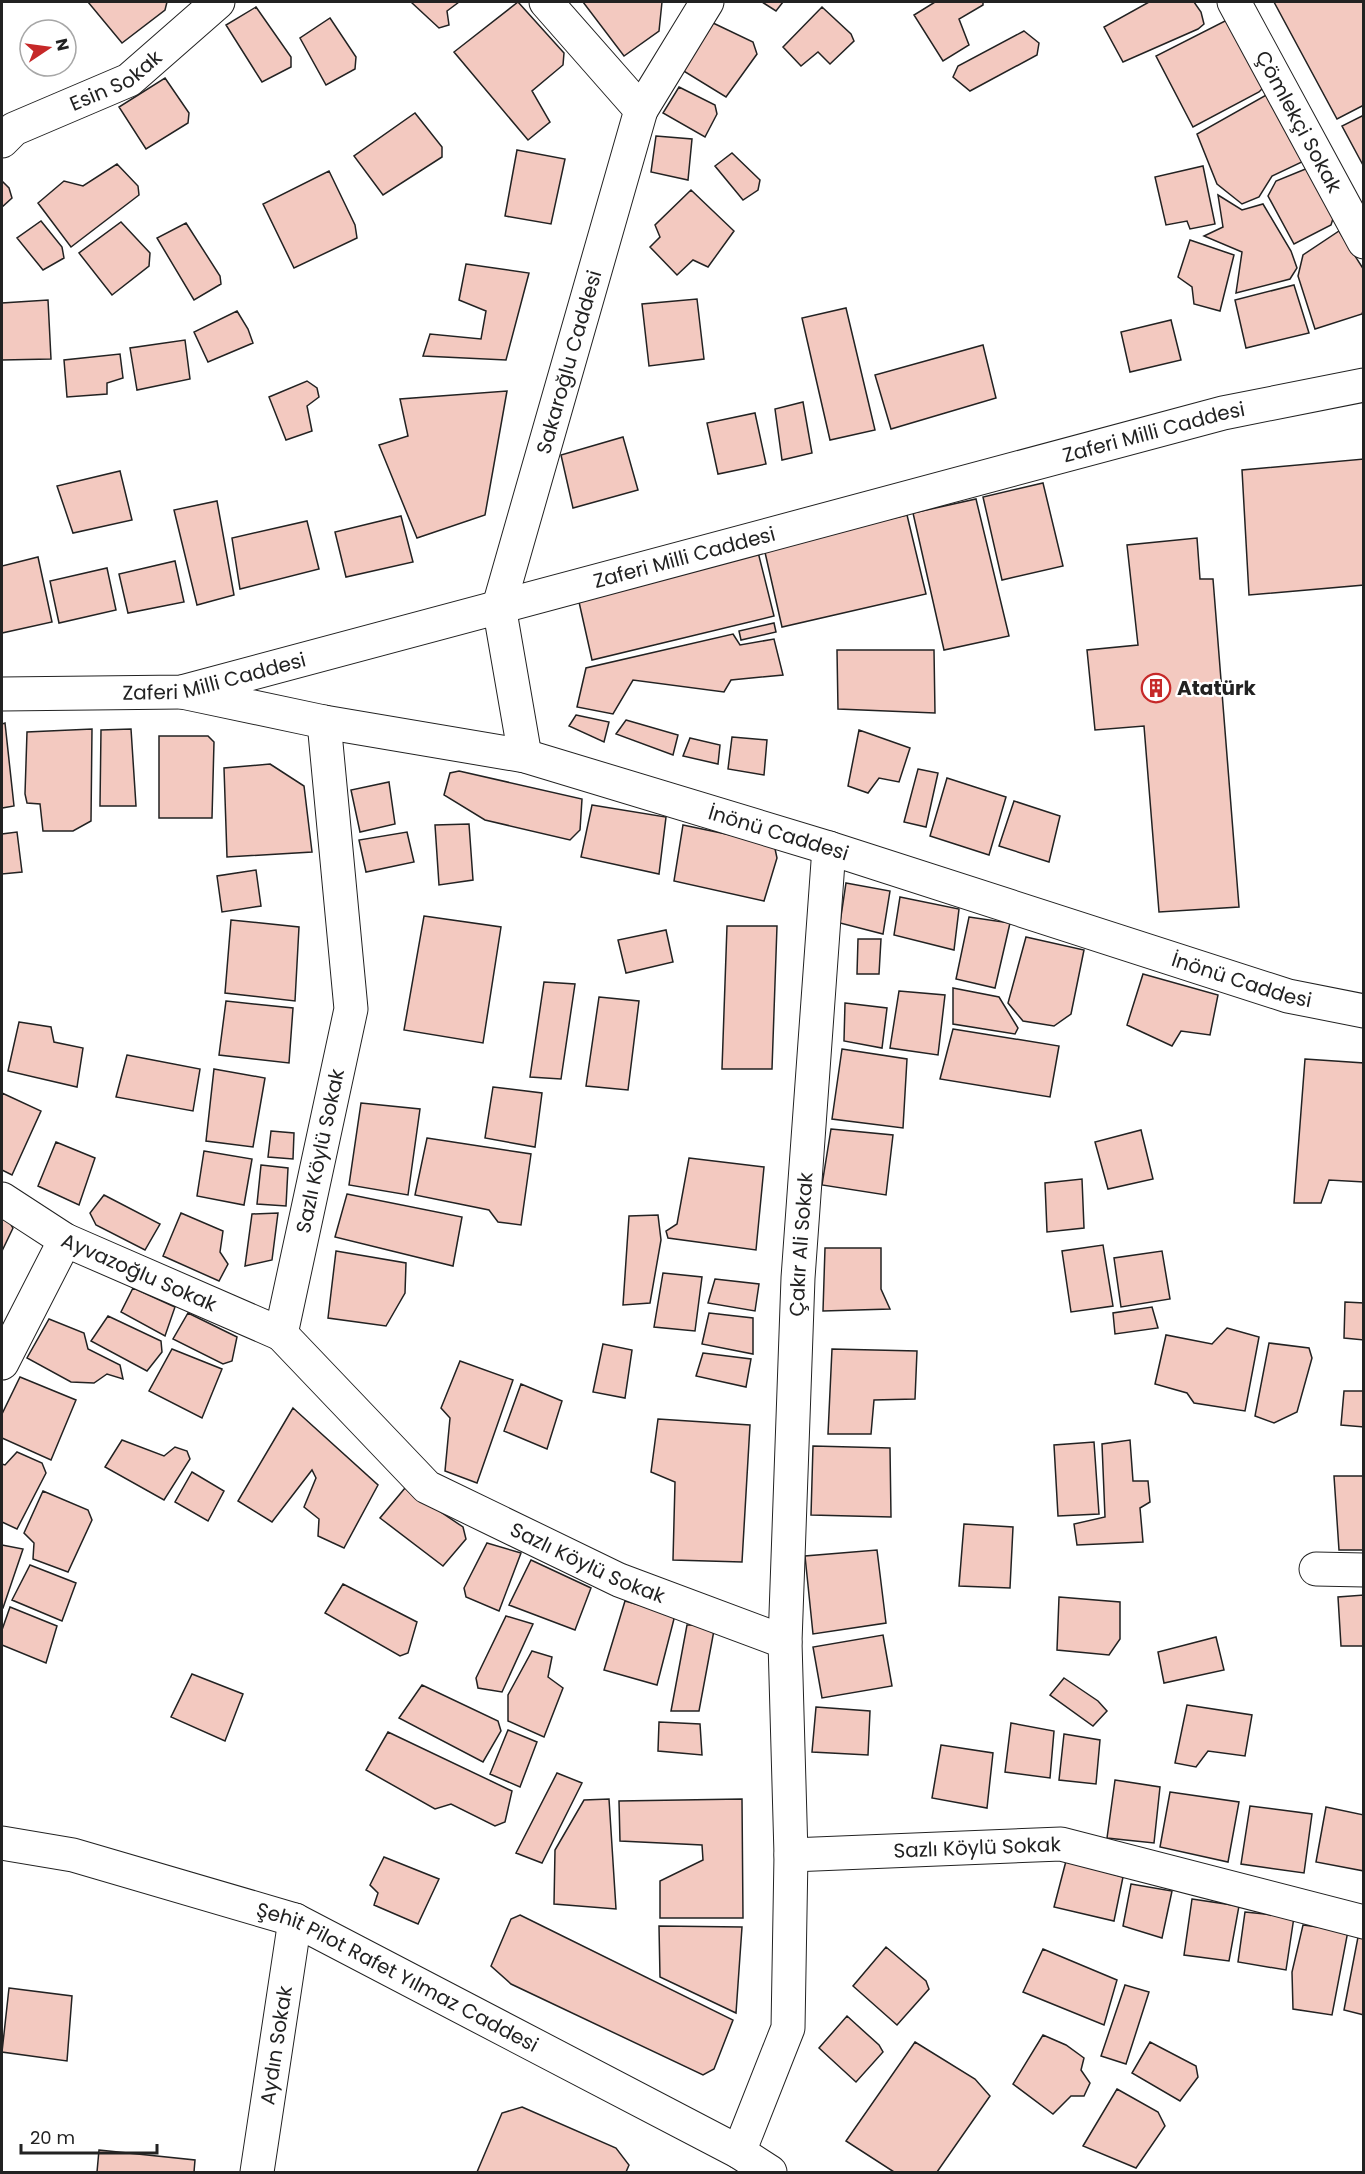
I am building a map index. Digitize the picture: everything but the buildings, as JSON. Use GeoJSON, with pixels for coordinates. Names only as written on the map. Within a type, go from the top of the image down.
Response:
{"type":"FeatureCollection","features":[{"type":"Feature","properties":{"kind":"street","name":"Esin Sokak"},"geometry":{"type":"LineString","coordinates":[[2,141],[14,129],[129,80],[218,2]]}},
{"type":"Feature","properties":{"kind":"street"},"geometry":{"type":"LineString","coordinates":[[546,2],[641,110]]}},
{"type":"Feature","properties":{"kind":"street","name":"Sakaroğlu Caddesi"},"geometry":{"type":"LineString","coordinates":[[525,756],[499,606],[641,110],[707,2]]}},
{"type":"Feature","properties":{"kind":"street","name":"Çömlekçi Sokak"},"geometry":{"type":"LineString","coordinates":[[1234,2],[1364,242]]}},
{"type":"Feature","properties":{"kind":"street","name":"Zaferi Milli Caddesi"},"geometry":{"type":"LineString","coordinates":[[2,694],[182,692],[1223,413],[1364,385]]}},
{"type":"Feature","properties":{"kind":"street","name":"İnönü Caddesi"},"geometry":{"type":"LineString","coordinates":[[182,692],[324,722],[525,756],[829,848],[1288,996],[1364,1011]]}},
{"type":"Feature","properties":{"kind":"street","name":"Sazlı Köylü Sokak"},"geometry":{"type":"LineString","coordinates":[[324,722],[351,1009],[281,1334],[427,1487],[619,1580],[785,1642]]}},
{"type":"Feature","properties":{"kind":"street","name":"Çakır Ali Sokak"},"geometry":{"type":"LineString","coordinates":[[785,1642],[798,1278],[829,848]]}},
{"type":"Feature","properties":{"kind":"street","name":"Ayvazoğlu Sokak"},"geometry":{"type":"LineString","coordinates":[[2,1199],[65,1240],[281,1334]]}},
{"type":"Feature","properties":{"kind":"street"},"geometry":{"type":"LineString","coordinates":[[2,1363],[65,1240]]}},
{"type":"Feature","properties":{"kind":"street"},"geometry":{"type":"LineString","coordinates":[[1316,1569],[1364,1570]]}},
{"type":"Feature","properties":{"kind":"street"},"geometry":{"type":"LineString","coordinates":[[739,2152],[788,2028],[791,1855],[785,1642]]}},
{"type":"Feature","properties":{"kind":"street","name":"Şehit Pilot Rafet Yılmaz Caddesi"},"geometry":{"type":"LineString","coordinates":[[2,1843],[73,1855],[295,1920],[739,2152],[770,2172]]}},
{"type":"Feature","properties":{"kind":"street","name":"Sazlı Köylü Sokak"},"geometry":{"type":"LineString","coordinates":[[791,1855],[1061,1844],[1364,1922]]}},
{"type":"Feature","properties":{"kind":"street","name":"Aydın Sokak"},"geometry":{"type":"LineString","coordinates":[[257,2172],[295,1920]]}},
{"type":"Feature","properties":{"kind":"place","name":"Atatürk"},"geometry":{"type":"Point","coordinates":[1156,688]}}]}
